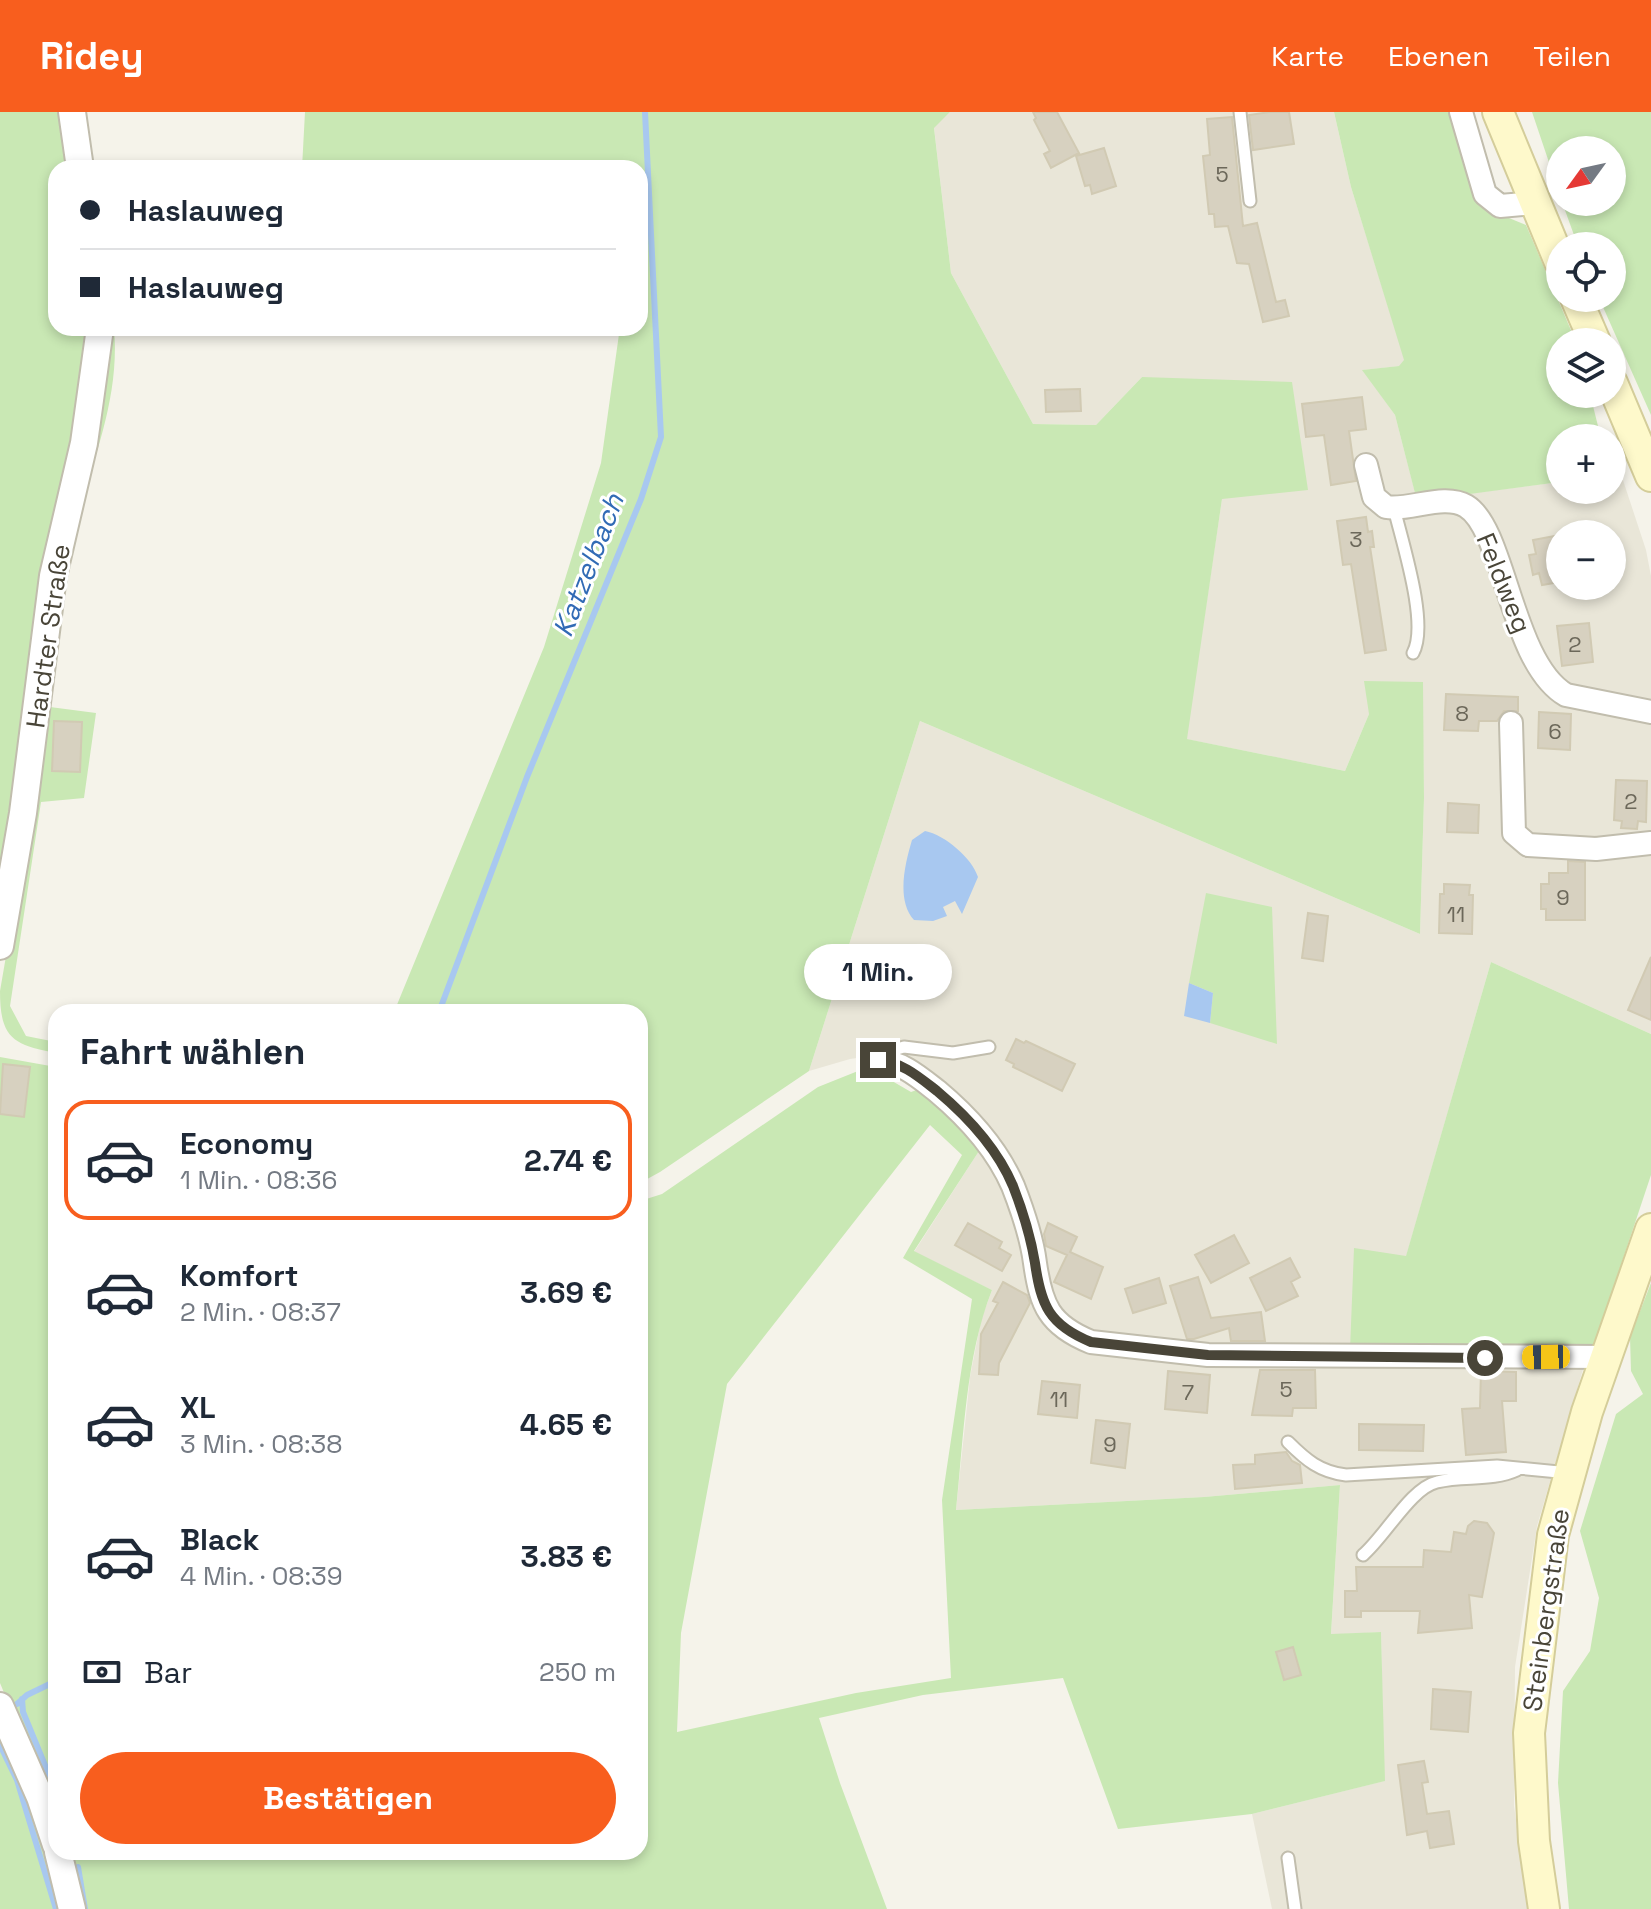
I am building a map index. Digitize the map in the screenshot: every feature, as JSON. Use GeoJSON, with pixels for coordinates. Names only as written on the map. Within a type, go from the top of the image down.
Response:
{"type":"FeatureCollection","features":[{"type":"Feature","properties":{"kind":"main road"},"geometry":{"type":"LineString","coordinates":[[1498,112],[1547,232]]}},
{"type":"Feature","properties":{"kind":"main road"},"geometry":{"type":"LineString","coordinates":[[1622,408],[1651,476]]}},
{"type":"Feature","properties":{"kind":"main road","name":"Steinbergstraße"},"geometry":{"type":"LineString","coordinates":[[1544,1909],[1534,1841],[1529,1733],[1553,1535],[1607,1357],[1651,1229]]}},
{"type":"Feature","properties":{"kind":"street"},"geometry":{"type":"LineString","coordinates":[[72,112],[79,160]]}},
{"type":"Feature","properties":{"kind":"street"},"geometry":{"type":"LineString","coordinates":[[1461,112],[1485,194],[1500,206],[1534,203]]}},
{"type":"Feature","properties":{"kind":"street","name":"Hardter Straße"},"geometry":{"type":"LineString","coordinates":[[0,946],[23,813],[53,576],[84,443],[99,336]]}},
{"type":"Feature","properties":{"kind":"street"},"geometry":{"type":"LineString","coordinates":[[1366,465],[1374,497],[1394,508]]}},
{"type":"Feature","properties":{"kind":"street","name":"Feldweg"},"geometry":{"type":"LineString","coordinates":[[1394,508],[1437,503],[1466,506],[1475,515],[1489,540],[1507,594],[1548,681],[1566,695],[1651,712]]}},
{"type":"Feature","properties":{"kind":"street"},"geometry":{"type":"LineString","coordinates":[[1511,723],[1514,833],[1520,840],[1528,845],[1596,849],[1651,843]]}},
{"type":"Feature","properties":{"kind":"street"},"geometry":{"type":"LineString","coordinates":[[883,1061],[920,1077],[965,1117],[994,1151],[1012,1186],[1035,1261],[1040,1296],[1059,1321],[1078,1337],[1091,1342],[1208,1355],[1607,1357]]}},
{"type":"Feature","properties":{"kind":"street"},"geometry":{"type":"LineString","coordinates":[[0,1706],[48,1821]]}},
{"type":"Feature","properties":{"kind":"street"},"geometry":{"type":"LineString","coordinates":[[60,1860],[72,1909]]}},
{"type":"Feature","properties":{"kind":"lane"},"geometry":{"type":"LineString","coordinates":[[1240,112],[1250,201]]}},
{"type":"Feature","properties":{"kind":"lane"},"geometry":{"type":"LineString","coordinates":[[1394,508],[1419,620],[1417,645],[1413,653]]}},
{"type":"Feature","properties":{"kind":"lane"},"geometry":{"type":"LineString","coordinates":[[883,1061],[904,1047],[953,1053],[989,1047]]}},
{"type":"Feature","properties":{"kind":"lane"},"geometry":{"type":"LineString","coordinates":[[1288,1442],[1309,1462],[1327,1473],[1394,1474],[1497,1466],[1570,1473]]}},
{"type":"Feature","properties":{"kind":"lane"},"geometry":{"type":"LineString","coordinates":[[1363,1555],[1390,1528],[1409,1500],[1436,1482],[1498,1477],[1521,1468]]}},
{"type":"Feature","properties":{"kind":"lane"},"geometry":{"type":"LineString","coordinates":[[1288,1858],[1295,1909]]}},
{"type":"Feature","properties":{"kind":"shaded area"},"geometry":{"type":"Polygon","coordinates":[[[950,112],[1334,112],[1351,187],[1405,361],[1400,366],[1363,370],[1395,415],[1417,500],[1546,484],[1546,504],[1626,504],[1626,489],[1651,576],[1651,1034],[1491,962],[1406,1257],[1354,1249],[1584,1366],[1537,1526],[1515,1667],[1514,1806],[1529,1909],[1272,1909],[1252,1814],[1384,1781],[1381,1632],[1331,1635],[1340,1485],[1204,1497],[956,1510],[970,1377],[981,1320],[992,1290],[914,1252],[988,1137],[885,1054],[850,1059],[809,1071],[920,721],[1420,934],[1424,798],[1422,682],[1369,714],[1345,771],[1186,739],[1222,499],[1142,377],[1096,425],[1033,424],[951,273],[934,127],[950,112]]]}},
{"type":"Feature","properties":{"kind":"green space"},"geometry":{"type":"Polygon","coordinates":[[[0,112],[63,112],[70,160],[48,160],[48,336],[85,336],[78,400],[61,484],[0,893],[0,112]]]}},
{"type":"Feature","properties":{"kind":"green space"},"geometry":{"type":"Polygon","coordinates":[[[305,112],[950,112],[934,128],[951,273],[1033,424],[1096,425],[1142,377],[1292,382],[1308,490],[1222,499],[1187,739],[1345,771],[1369,714],[1364,681],[1423,682],[1420,934],[920,721],[809,1071],[648,1179],[648,1004],[397,1004],[544,647],[601,463],[619,336],[648,336],[648,160],[302,160],[305,112]]]}},
{"type":"Feature","properties":{"kind":"green space"},"geometry":{"type":"Polygon","coordinates":[[[1334,112],[1456,112],[1492,211],[1526,225],[1546,272],[1546,312],[1563,312],[1570,328],[1546,328],[1546,408],[1594,408],[1598,424],[1546,424],[1546,484],[1417,501],[1395,415],[1362,370],[1399,366],[1404,360],[1351,187],[1334,112]]]}},
{"type":"Feature","properties":{"kind":"green space"},"geometry":{"type":"Polygon","coordinates":[[[1532,112],[1651,112],[1651,415],[1626,359],[1626,328],[1612,328],[1605,312],[1626,312],[1626,232],[1573,232],[1567,216],[1626,216],[1626,136],[1546,136],[1546,154],[1532,112]]]}},
{"type":"Feature","properties":{"kind":"green space"},"geometry":{"type":"Polygon","coordinates":[[[102,336],[114,336],[115,357],[107,413],[68,549],[61,586],[102,336]]]}},
{"type":"Feature","properties":{"kind":"green space"},"geometry":{"type":"Polygon","coordinates":[[[60,589],[50,707],[96,713],[84,798],[41,802],[10,1006],[26,1036],[48,1040],[48,1051],[19,1042],[6,1029],[0,991],[37,776],[42,698],[60,589]]]}},
{"type":"Feature","properties":{"kind":"green space"},"geometry":{"type":"Polygon","coordinates":[[[1206,893],[1272,907],[1277,1044],[1210,1023],[1213,993],[1189,983],[1206,893]]]}},
{"type":"Feature","properties":{"kind":"green space"},"geometry":{"type":"Polygon","coordinates":[[[1491,962],[1651,1034],[1651,1175],[1596,1340],[1593,1347],[1350,1350],[1354,1248],[1406,1256],[1491,962]]]}},
{"type":"Feature","properties":{"kind":"green space"},"geometry":{"type":"Polygon","coordinates":[[[0,1057],[48,1066],[48,1799],[0,1683],[0,1057]]]}},
{"type":"Feature","properties":{"kind":"green space"},"geometry":{"type":"Polygon","coordinates":[[[868,1067],[911,1092],[925,1087],[981,1148],[914,1251],[992,1290],[971,1371],[956,1510],[1204,1497],[1340,1485],[1331,1634],[1381,1632],[1385,1781],[1252,1814],[1118,1829],[1063,1678],[923,1695],[819,1718],[887,1909],[81,1909],[68,1860],[648,1860],[648,1198],[662,1194],[818,1087],[868,1067]],[[930,1125],[727,1384],[681,1633],[677,1732],[856,1693],[951,1678],[942,1500],[972,1299],[903,1258],[962,1155],[930,1125]]]}},
{"type":"Feature","properties":{"kind":"green space"},"geometry":{"type":"Polygon","coordinates":[[[1651,1283],[1651,1909],[1569,1909],[1558,1783],[1563,1691],[1590,1651],[1599,1598],[1580,1531],[1616,1414],[1643,1394],[1631,1371],[1630,1337],[1651,1283]]]}},
{"type":"Feature","properties":{"kind":"green space"},"geometry":{"type":"Polygon","coordinates":[[[0,1727],[31,1788],[62,1909],[0,1909],[0,1727]]]}},
{"type":"Feature","properties":{"kind":"water"},"geometry":{"type":"Polygon","coordinates":[[[925,831],[949,842],[975,870],[978,877],[962,914],[955,901],[943,907],[947,916],[933,921],[914,920],[908,912],[904,892],[907,860],[912,840],[925,831]]]}},
{"type":"Feature","properties":{"kind":"water"},"geometry":{"type":"Polygon","coordinates":[[[1189,983],[1213,993],[1210,1023],[1184,1016],[1189,983]]]}},
{"type":"Feature","properties":{"kind":"building"},"geometry":{"type":"Polygon","coordinates":[[[1033,112],[1057,112],[1079,153],[1051,168],[1044,154],[1050,151],[1033,112]]]}},
{"type":"Feature","properties":{"kind":"building"},"geometry":{"type":"Polygon","coordinates":[[[1289,112],[1294,144],[1253,150],[1249,115],[1289,112]]]}},
{"type":"Feature","properties":{"kind":"building"},"geometry":{"type":"Polygon","coordinates":[[[1232,117],[1243,226],[1257,223],[1276,302],[1285,300],[1289,316],[1263,322],[1249,264],[1237,263],[1228,226],[1215,227],[1214,214],[1209,214],[1203,156],[1210,155],[1207,119],[1232,117]]]}},
{"type":"Feature","properties":{"kind":"building"},"geometry":{"type":"Polygon","coordinates":[[[1104,148],[1116,186],[1092,194],[1090,185],[1085,186],[1076,156],[1104,148]]]}},
{"type":"Feature","properties":{"kind":"building"},"geometry":{"type":"Polygon","coordinates":[[[1080,389],[1081,411],[1046,412],[1045,390],[1080,389]]]}},
{"type":"Feature","properties":{"kind":"building"},"geometry":{"type":"Polygon","coordinates":[[[1362,397],[1366,429],[1349,431],[1356,481],[1331,485],[1324,435],[1306,437],[1302,404],[1362,397]]]}},
{"type":"Feature","properties":{"kind":"building"},"geometry":{"type":"Polygon","coordinates":[[[1366,517],[1368,532],[1372,531],[1374,547],[1370,547],[1386,650],[1365,653],[1351,564],[1343,565],[1337,521],[1366,517]]]}},
{"type":"Feature","properties":{"kind":"building"},"geometry":{"type":"Polygon","coordinates":[[[1546,538],[1546,584],[1542,585],[1539,573],[1533,575],[1529,555],[1536,554],[1533,540],[1546,538]]]}},
{"type":"Feature","properties":{"kind":"building"},"geometry":{"type":"Polygon","coordinates":[[[1589,623],[1593,662],[1562,666],[1557,626],[1589,623]]]}},
{"type":"Feature","properties":{"kind":"building"},"geometry":{"type":"Polygon","coordinates":[[[1446,694],[1518,697],[1518,711],[1504,711],[1497,721],[1479,721],[1478,731],[1444,730],[1446,694]]]}},
{"type":"Feature","properties":{"kind":"building"},"geometry":{"type":"Polygon","coordinates":[[[1539,712],[1571,714],[1570,750],[1538,748],[1539,712]]]}},
{"type":"Feature","properties":{"kind":"building"},"geometry":{"type":"Polygon","coordinates":[[[54,721],[82,722],[80,772],[52,771],[54,721]]]}},
{"type":"Feature","properties":{"kind":"building"},"geometry":{"type":"Polygon","coordinates":[[[1616,780],[1647,781],[1646,822],[1638,821],[1637,829],[1621,828],[1622,821],[1614,820],[1616,780]]]}},
{"type":"Feature","properties":{"kind":"building"},"geometry":{"type":"Polygon","coordinates":[[[1448,803],[1479,805],[1478,833],[1447,832],[1448,803]]]}},
{"type":"Feature","properties":{"kind":"building"},"geometry":{"type":"Polygon","coordinates":[[[1568,861],[1585,862],[1585,920],[1546,920],[1546,909],[1541,909],[1541,884],[1549,884],[1549,873],[1568,873],[1568,861]]]}},
{"type":"Feature","properties":{"kind":"building"},"geometry":{"type":"Polygon","coordinates":[[[1444,884],[1470,885],[1469,895],[1473,895],[1472,934],[1439,933],[1440,894],[1444,894],[1444,884]]]}},
{"type":"Feature","properties":{"kind":"building"},"geometry":{"type":"Polygon","coordinates":[[[1308,913],[1328,916],[1323,961],[1302,958],[1308,913]]]}},
{"type":"Feature","properties":{"kind":"building"},"geometry":{"type":"Polygon","coordinates":[[[1651,957],[1651,1020],[1628,1010],[1651,957]]]}},
{"type":"Feature","properties":{"kind":"building"},"geometry":{"type":"Polygon","coordinates":[[[1016,1039],[1075,1064],[1062,1091],[1013,1067],[1014,1064],[1006,1060],[1016,1039]]]}},
{"type":"Feature","properties":{"kind":"building"},"geometry":{"type":"Polygon","coordinates":[[[3,1064],[30,1067],[24,1117],[0,1114],[3,1064]]]}},
{"type":"Feature","properties":{"kind":"building"},"geometry":{"type":"Polygon","coordinates":[[[968,1223],[1002,1242],[999,1248],[1011,1255],[1002,1271],[955,1245],[968,1223]]]}},
{"type":"Feature","properties":{"kind":"building"},"geometry":{"type":"Polygon","coordinates":[[[1048,1223],[1077,1237],[1070,1252],[1103,1267],[1091,1299],[1054,1282],[1067,1255],[1046,1246],[1044,1234],[1048,1223]]]}},
{"type":"Feature","properties":{"kind":"building"},"geometry":{"type":"Polygon","coordinates":[[[1234,1235],[1249,1263],[1211,1283],[1195,1255],[1234,1235]]]}},
{"type":"Feature","properties":{"kind":"building"},"geometry":{"type":"Polygon","coordinates":[[[1290,1258],[1300,1277],[1291,1282],[1298,1296],[1266,1311],[1250,1278],[1290,1258]]]}},
{"type":"Feature","properties":{"kind":"building"},"geometry":{"type":"Polygon","coordinates":[[[1198,1277],[1211,1318],[1261,1312],[1265,1341],[1231,1341],[1229,1328],[1187,1339],[1170,1286],[1198,1277]]]}},
{"type":"Feature","properties":{"kind":"building"},"geometry":{"type":"Polygon","coordinates":[[[1159,1278],[1166,1303],[1133,1313],[1125,1289],[1159,1278]]]}},
{"type":"Feature","properties":{"kind":"building"},"geometry":{"type":"Polygon","coordinates":[[[1003,1282],[1027,1295],[1030,1303],[999,1363],[998,1375],[979,1374],[981,1334],[998,1303],[993,1301],[1003,1282]]]}},
{"type":"Feature","properties":{"kind":"building"},"geometry":{"type":"Polygon","coordinates":[[[1260,1370],[1315,1370],[1316,1408],[1293,1408],[1292,1416],[1252,1415],[1260,1370]]]}},
{"type":"Feature","properties":{"kind":"building"},"geometry":{"type":"Polygon","coordinates":[[[1168,1371],[1210,1375],[1207,1413],[1165,1409],[1168,1371]]]}},
{"type":"Feature","properties":{"kind":"building"},"geometry":{"type":"Polygon","coordinates":[[[1481,1371],[1516,1372],[1516,1401],[1502,1401],[1506,1452],[1466,1455],[1462,1409],[1480,1408],[1481,1371]]]}},
{"type":"Feature","properties":{"kind":"building"},"geometry":{"type":"Polygon","coordinates":[[[1042,1381],[1080,1385],[1077,1418],[1038,1414],[1042,1381]]]}},
{"type":"Feature","properties":{"kind":"building"},"geometry":{"type":"Polygon","coordinates":[[[1096,1420],[1130,1424],[1125,1468],[1091,1463],[1096,1420]]]}},
{"type":"Feature","properties":{"kind":"building"},"geometry":{"type":"Polygon","coordinates":[[[1359,1424],[1424,1425],[1423,1451],[1359,1450],[1359,1424]]]}},
{"type":"Feature","properties":{"kind":"building"},"geometry":{"type":"Polygon","coordinates":[[[1286,1452],[1292,1461],[1300,1465],[1302,1483],[1235,1489],[1233,1465],[1255,1464],[1255,1455],[1286,1452]]]}},
{"type":"Feature","properties":{"kind":"building"},"geometry":{"type":"Polygon","coordinates":[[[1474,1521],[1487,1523],[1494,1533],[1482,1597],[1469,1595],[1472,1628],[1418,1633],[1420,1611],[1361,1611],[1361,1617],[1345,1617],[1345,1591],[1357,1591],[1356,1567],[1423,1567],[1424,1550],[1451,1552],[1454,1532],[1466,1534],[1468,1526],[1474,1521]]]}},
{"type":"Feature","properties":{"kind":"building"},"geometry":{"type":"Polygon","coordinates":[[[1293,1647],[1301,1675],[1284,1680],[1276,1652],[1293,1647]]]}},
{"type":"Feature","properties":{"kind":"building"},"geometry":{"type":"Polygon","coordinates":[[[1433,1689],[1471,1692],[1468,1732],[1431,1729],[1433,1689]]]}},
{"type":"Feature","properties":{"kind":"building"},"geometry":{"type":"Polygon","coordinates":[[[1424,1761],[1428,1782],[1422,1783],[1427,1814],[1449,1811],[1454,1844],[1430,1848],[1427,1831],[1407,1835],[1398,1765],[1424,1761]]]}},
{"type":"Feature","properties":{"kind":"waterway","name":"Katzelbach"},"geometry":{"type":"LineString","coordinates":[[645,112],[647,160]]}},
{"type":"Feature","properties":{"kind":"waterway","name":"Katzelbach"},"geometry":{"type":"LineString","coordinates":[[442,1004],[527,777],[641,499],[661,437],[648,173]]}},
{"type":"Feature","properties":{"kind":"waterway","name":"Katzelbach"},"geometry":{"type":"LineString","coordinates":[[17,1704],[27,1695],[48,1685]]}},
{"type":"Feature","properties":{"kind":"waterway"},"geometry":{"type":"LineString","coordinates":[[22,1699],[23,1712],[48,1773]]}},
{"type":"Feature","properties":{"kind":"waterway","name":"Katzelbach"},"geometry":{"type":"LineString","coordinates":[[0,1745],[17,1780],[56,1909]]}},
{"type":"Feature","properties":{"kind":"waterway"},"geometry":{"type":"LineString","coordinates":[[78,1867],[85,1909]]}},
{"type":"Feature","properties":{"kind":"route"},"geometry":{"type":"LineString","coordinates":[[878,1060],[899,1064],[920,1077],[965,1117],[994,1151],[1012,1186],[1035,1261],[1040,1296],[1051,1313],[1078,1337],[1091,1342],[1208,1355],[1485,1358]]}}]}
